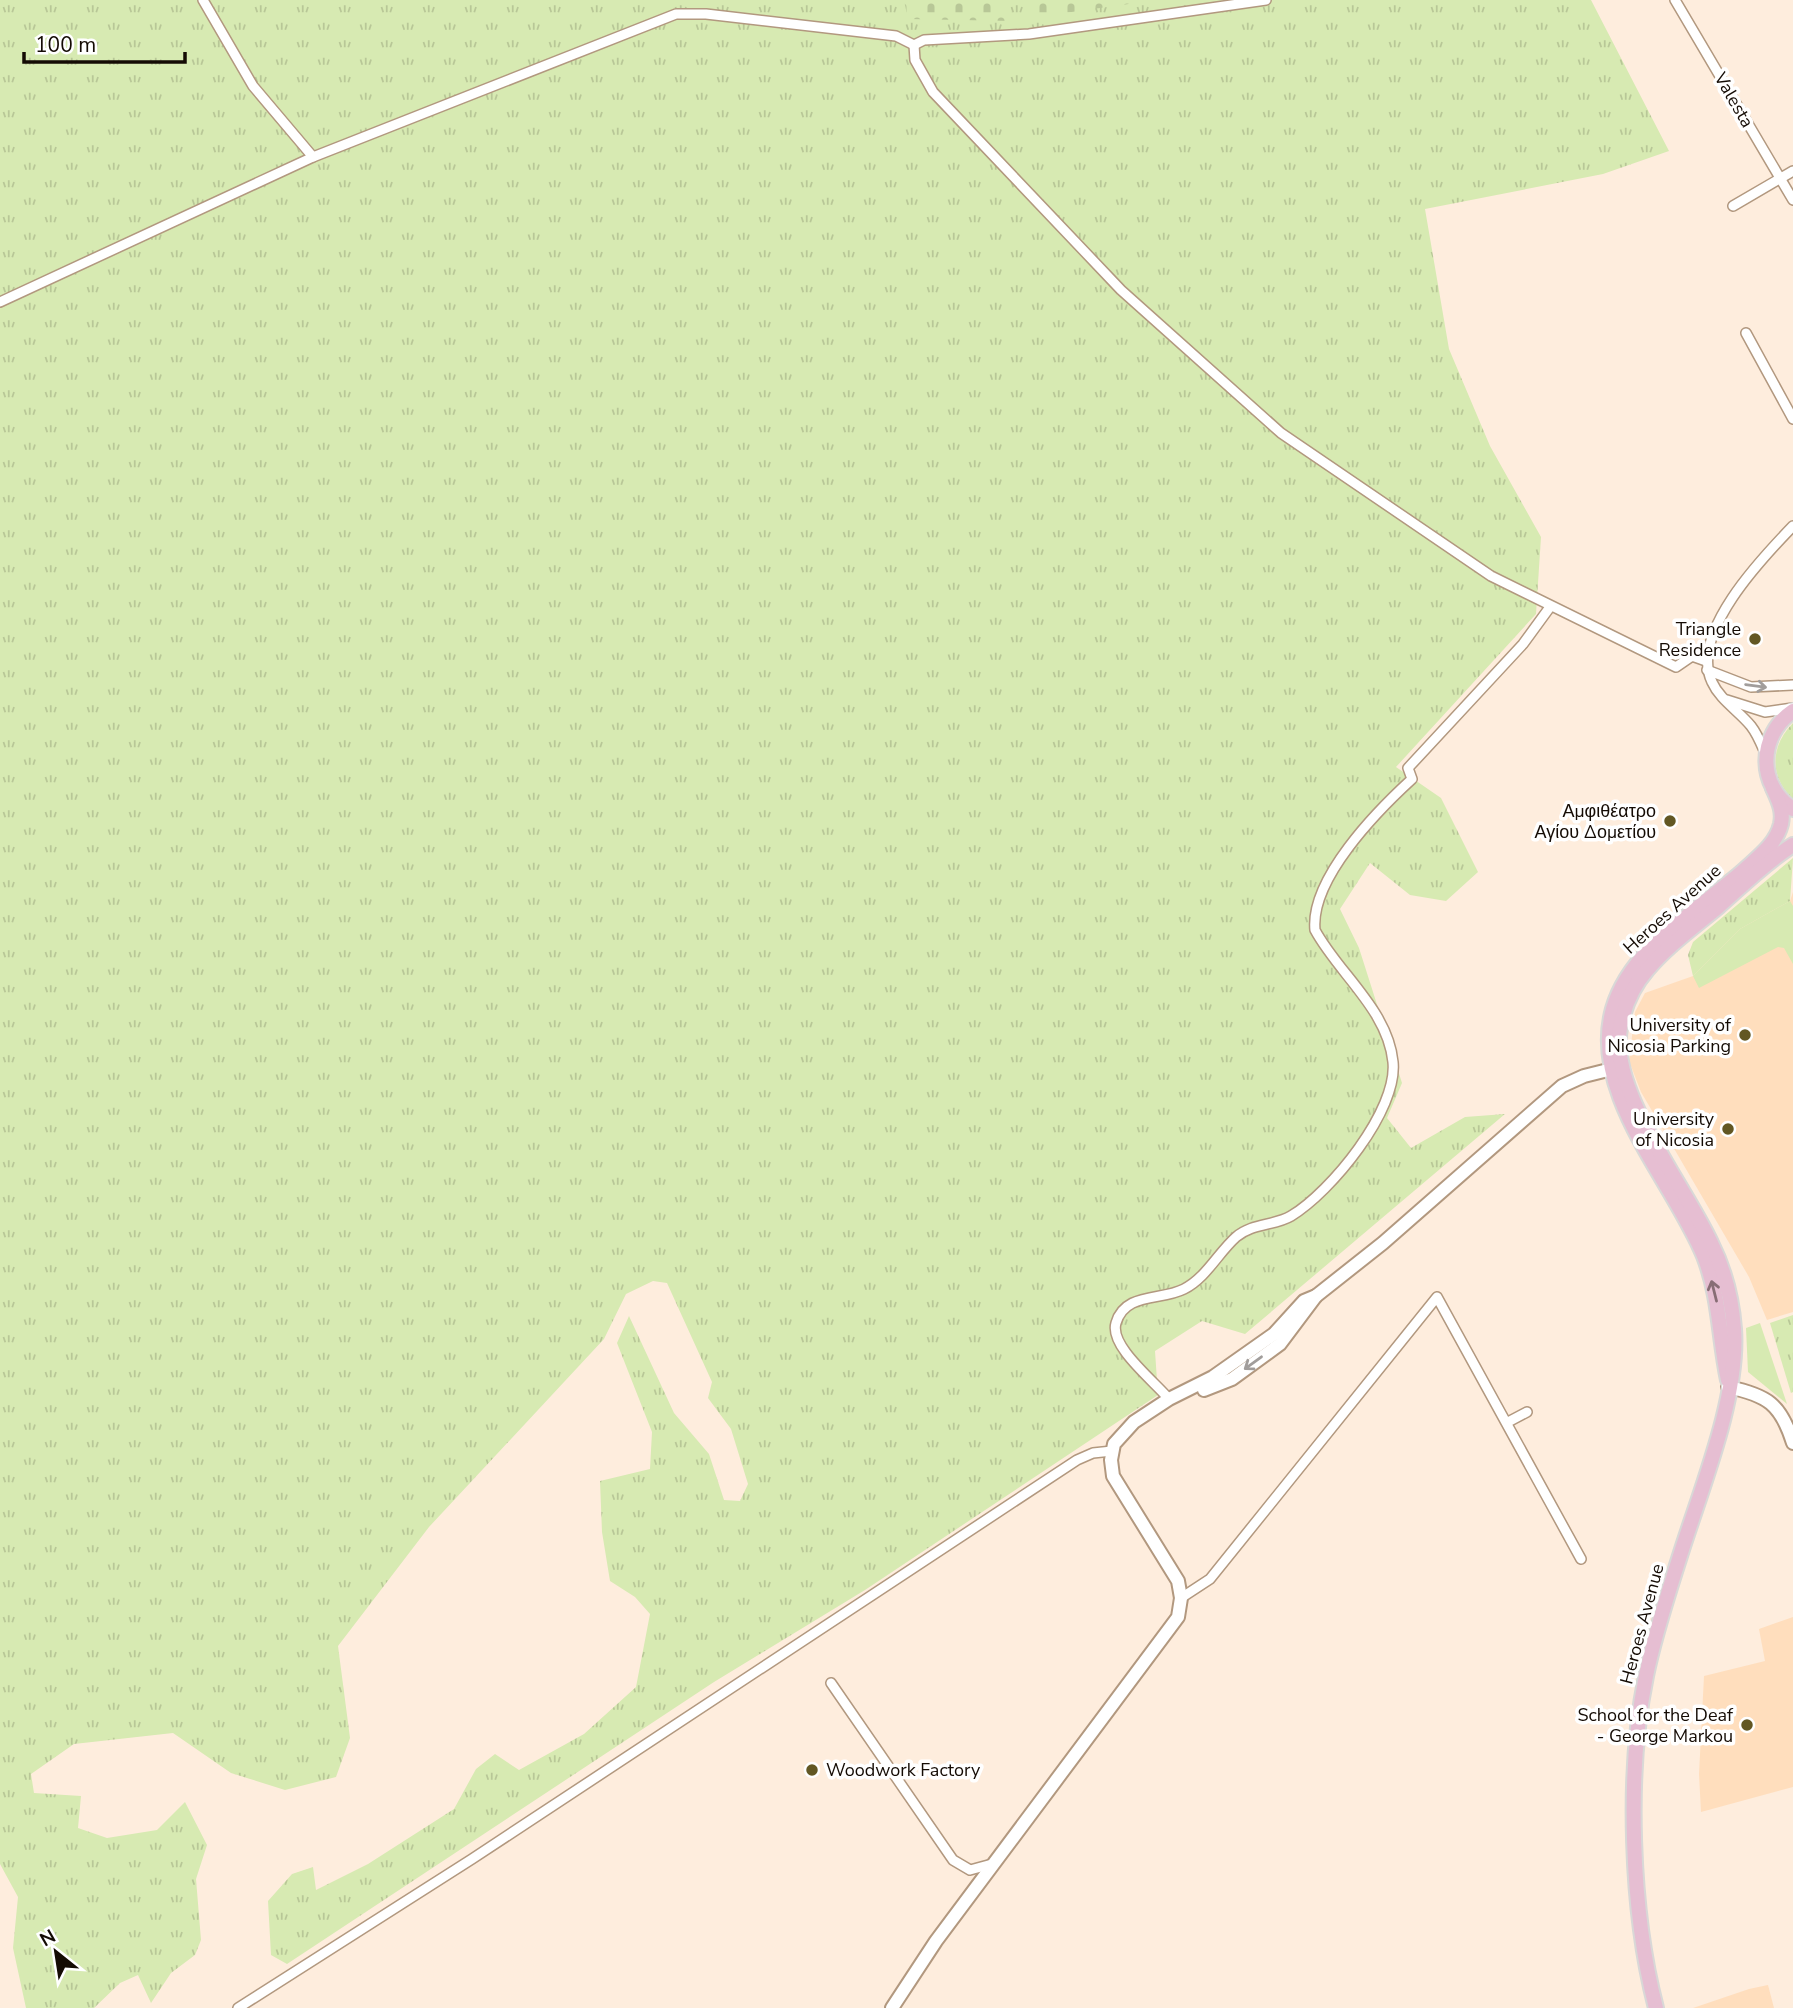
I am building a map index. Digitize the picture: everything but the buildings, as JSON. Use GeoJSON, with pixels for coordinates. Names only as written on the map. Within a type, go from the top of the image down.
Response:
{"type":"FeatureCollection","features":[{"type":"Feature","properties":{"kind":"main road"},"geometry":{"type":"LineString","coordinates":[[1766,755],[1775,729],[1793,709]]}},
{"type":"Feature","properties":{"kind":"main road","name":"Heroes Avenue"},"geometry":{"type":"LineString","coordinates":[[1656,2008],[1646,1954],[1637,1861],[1636,1755],[1639,1716],[1654,1641],[1722,1421],[1728,1384],[1723,1334],[1708,1268],[1686,1220],[1617,1093],[1608,1037],[1613,1009],[1630,974],[1655,946],[1773,842],[1782,812],[1766,772],[1766,755]]}},
{"type":"Feature","properties":{"kind":"main road"},"geometry":{"type":"LineString","coordinates":[[1773,788],[1793,809]]}},
{"type":"Feature","properties":{"kind":"main road","name":"Heroes Avenue"},"geometry":{"type":"LineString","coordinates":[[1615,1068],[1620,1028],[1632,994],[1646,972],[1793,845]]}},
{"type":"Feature","properties":{"kind":"street"},"geometry":{"type":"LineString","coordinates":[[203,0],[253,86],[313,156]]}},
{"type":"Feature","properties":{"kind":"street"},"geometry":{"type":"LineString","coordinates":[[914,45],[924,40],[1029,34],[1266,0]]}},
{"type":"Feature","properties":{"kind":"street","name":"Valesta"},"geometry":{"type":"LineString","coordinates":[[1675,0],[1793,200]]}},
{"type":"Feature","properties":{"kind":"street"},"geometry":{"type":"LineString","coordinates":[[0,302],[313,156],[676,14],[706,14],[896,36],[914,45]]}},
{"type":"Feature","properties":{"kind":"street"},"geometry":{"type":"LineString","coordinates":[[914,45],[915,60],[933,92],[1121,290],[1198,362],[1281,433],[1490,576],[1550,607],[1676,667],[1692,656],[1751,687],[1793,684]]}},
{"type":"Feature","properties":{"kind":"street"},"geometry":{"type":"LineString","coordinates":[[1733,206],[1793,170]]}},
{"type":"Feature","properties":{"kind":"street"},"geometry":{"type":"LineString","coordinates":[[1746,332],[1793,419]]}},
{"type":"Feature","properties":{"kind":"street"},"geometry":{"type":"LineString","coordinates":[[1766,755],[1754,729],[1719,694],[1707,665],[1710,643],[1739,588],[1793,526]]}},
{"type":"Feature","properties":{"kind":"street"},"geometry":{"type":"LineString","coordinates":[[1169,1399],[1126,1354],[1117,1339],[1116,1323],[1124,1310],[1135,1300],[1167,1296],[1185,1289],[1247,1229],[1289,1217],[1313,1198],[1370,1131],[1393,1086],[1393,1060],[1385,1035],[1368,1004],[1315,930],[1314,918],[1320,894],[1364,828],[1412,779],[1408,768],[1505,664],[1550,607]]}},
{"type":"Feature","properties":{"kind":"street"},"geometry":{"type":"LineString","coordinates":[[1725,699],[1765,712],[1793,709]]}},
{"type":"Feature","properties":{"kind":"street"},"geometry":{"type":"LineString","coordinates":[[1153,1411],[1232,1379],[1280,1344],[1316,1296],[1383,1243],[1562,1086],[1615,1068]]}},
{"type":"Feature","properties":{"kind":"street"},"geometry":{"type":"LineString","coordinates":[[892,2008],[993,1863],[1174,1627],[1181,1609],[1181,1598],[1171,1566],[1113,1476],[1112,1451],[1125,1430],[1169,1399],[1213,1377],[1274,1334],[1304,1301],[1316,1296]]}},
{"type":"Feature","properties":{"kind":"street"},"geometry":{"type":"LineString","coordinates":[[1181,1598],[1210,1579],[1437,1297],[1581,1559]]}},
{"type":"Feature","properties":{"kind":"street"},"geometry":{"type":"LineString","coordinates":[[1728,1384],[1773,1404],[1787,1423],[1793,1443]]}},
{"type":"Feature","properties":{"kind":"street"},"geometry":{"type":"LineString","coordinates":[[1508,1422],[1527,1412]]}},
{"type":"Feature","properties":{"kind":"street"},"geometry":{"type":"LineString","coordinates":[[238,2008],[472,1859],[1077,1460],[1093,1453],[1112,1451]]}},
{"type":"Feature","properties":{"kind":"street"},"geometry":{"type":"LineString","coordinates":[[831,1683],[953,1860],[970,1870],[993,1863]]}},
{"type":"Feature","properties":{"kind":"shaded area","name":"University of Nicosia"},"geometry":{"type":"Polygon","coordinates":[[[1793,892],[1793,1312],[1767,1320],[1749,1277],[1641,1092],[1629,1061],[1635,1012],[1645,993],[1693,976],[1740,929],[1790,901],[1793,892]]]}},
{"type":"Feature","properties":{"kind":"shaded area","name":"School for the Deaf - George Markou"},"geometry":{"type":"Polygon","coordinates":[[[1793,1617],[1793,1787],[1701,1812],[1699,1774],[1704,1676],[1765,1661],[1759,1629],[1793,1617]]]}},
{"type":"Feature","properties":{"kind":"shaded area"},"geometry":{"type":"Polygon","coordinates":[[[1768,1985],[1774,2008],[1693,2008],[1749,1989],[1768,1985]]]}},
{"type":"Feature","properties":{"kind":"green space"},"geometry":{"type":"Polygon","coordinates":[[[0,0],[1591,0],[1669,151],[1603,174],[1425,209],[1449,349],[1490,446],[1541,537],[1536,614],[1396,767],[1441,798],[1478,872],[1446,901],[1410,895],[1370,863],[1340,909],[1359,948],[1402,1083],[1387,1118],[1411,1148],[1465,1117],[1505,1114],[1245,1334],[1202,1321],[1155,1351],[1158,1395],[865,1590],[714,1682],[287,1964],[271,1955],[268,1901],[292,1874],[313,1867],[316,1890],[368,1864],[454,1809],[476,1769],[495,1754],[519,1770],[584,1734],[636,1687],[650,1614],[635,1597],[610,1581],[602,1532],[600,1481],[650,1469],[652,1432],[617,1343],[629,1316],[674,1413],[709,1454],[724,1500],[740,1501],[748,1484],[731,1429],[708,1398],[712,1382],[667,1283],[653,1281],[626,1294],[604,1339],[429,1527],[338,1646],[350,1738],[336,1777],[285,1790],[231,1773],[173,1733],[74,1744],[31,1774],[34,1793],[81,1796],[78,1828],[107,1838],[157,1830],[185,1802],[207,1845],[196,1879],[201,1940],[195,1955],[171,1973],[151,2003],[138,1975],[120,1983],[94,2008],[26,2008],[13,1948],[18,1897],[0,1864],[0,0]]]}},
{"type":"Feature","properties":{"kind":"green space"},"geometry":{"type":"Polygon","coordinates":[[[904,0],[1009,0],[1013,21],[908,19],[904,0]]]}},
{"type":"Feature","properties":{"kind":"green space"},"geometry":{"type":"Polygon","coordinates":[[[1032,0],[1157,0],[1036,17],[1032,0]]]}},
{"type":"Feature","properties":{"kind":"green space"},"geometry":{"type":"Polygon","coordinates":[[[1793,723],[1793,799],[1780,781],[1775,761],[1780,741],[1793,723]]]}},
{"type":"Feature","properties":{"kind":"green space"},"geometry":{"type":"Polygon","coordinates":[[[1793,858],[1790,901],[1740,929],[1693,976],[1688,955],[1693,942],[1793,858]]]}},
{"type":"Feature","properties":{"kind":"green space"},"geometry":{"type":"Polygon","coordinates":[[[1790,901],[1793,906],[1793,964],[1784,948],[1778,947],[1699,988],[1693,976],[1740,929],[1790,901]]]}},
{"type":"Feature","properties":{"kind":"green space"},"geometry":{"type":"Polygon","coordinates":[[[1793,1315],[1793,1392],[1791,1393],[1770,1323],[1793,1315]]]}},
{"type":"Feature","properties":{"kind":"green space"},"geometry":{"type":"Polygon","coordinates":[[[1760,1323],[1787,1404],[1748,1372],[1746,1328],[1760,1323]]]}},
{"type":"Feature","properties":{"kind":"place","name":"Triangle Residence"},"geometry":{"type":"Point","coordinates":[1755,639]}},
{"type":"Feature","properties":{"kind":"place","name":"Αμφιθέατρο Αγίου Δομετίου"},"geometry":{"type":"Point","coordinates":[1670,821]}},
{"type":"Feature","properties":{"kind":"place","name":"University of Nicosia Parking"},"geometry":{"type":"Point","coordinates":[1745,1035]}},
{"type":"Feature","properties":{"kind":"place","name":"University of Nicosia"},"geometry":{"type":"Point","coordinates":[1728,1129]}},
{"type":"Feature","properties":{"kind":"place","name":"School for the Deaf - George Markou"},"geometry":{"type":"Point","coordinates":[1747,1725]}},
{"type":"Feature","properties":{"kind":"place","name":"Woodwork Factory"},"geometry":{"type":"Point","coordinates":[812,1770]}}]}
